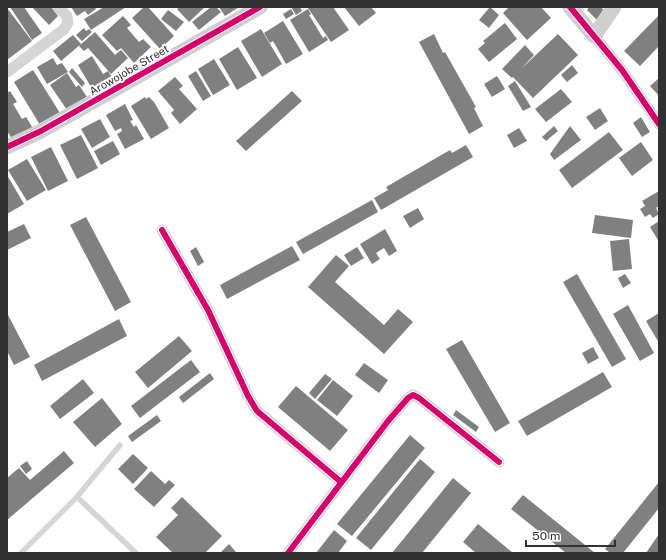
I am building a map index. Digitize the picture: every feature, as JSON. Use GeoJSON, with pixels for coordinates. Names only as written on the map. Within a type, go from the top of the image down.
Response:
{"type":"FeatureCollection","features":[{"type":"Feature","properties":{"kind":"street"},"geometry":{"type":"LineString","coordinates":[[7,72],[66,27],[68,23],[67,16],[58,7]]}},
{"type":"Feature","properties":{"kind":"street","name":"Arowojobe Street"},"geometry":{"type":"LineString","coordinates":[[7,148],[41,131],[260,7]]}},
{"type":"Feature","properties":{"kind":"street"},"geometry":{"type":"LineString","coordinates":[[570,7],[622,70],[659,124]]}},
{"type":"Feature","properties":{"kind":"street"},"geometry":{"type":"LineString","coordinates":[[594,36],[614,7]]}},
{"type":"Feature","properties":{"kind":"street"},"geometry":{"type":"LineString","coordinates":[[162,230],[208,310],[248,396],[257,411],[271,425],[341,482]]}},
{"type":"Feature","properties":{"kind":"street"},"geometry":{"type":"LineString","coordinates":[[288,553],[393,415],[408,398],[413,395],[419,398],[499,462]]}},
{"type":"Feature","properties":{"kind":"lane"},"geometry":{"type":"LineString","coordinates":[[21,553],[76,498],[120,445]]}},
{"type":"Feature","properties":{"kind":"lane"},"geometry":{"type":"LineString","coordinates":[[76,498],[78,498],[136,553]]}},
{"type":"Feature","properties":{"kind":"building"},"geometry":{"type":"Polygon","coordinates":[[[10,7],[24,7],[42,33],[32,40],[10,7]]]}},
{"type":"Feature","properties":{"kind":"building"},"geometry":{"type":"Polygon","coordinates":[[[32,7],[51,7],[58,16],[49,25],[32,7]]]}},
{"type":"Feature","properties":{"kind":"building"},"geometry":{"type":"Polygon","coordinates":[[[71,7],[95,7],[96,9],[88,15],[85,11],[77,16],[71,7]]]}},
{"type":"Feature","properties":{"kind":"building"},"geometry":{"type":"Polygon","coordinates":[[[104,7],[126,7],[91,30],[84,19],[104,7]]]}},
{"type":"Feature","properties":{"kind":"building"},"geometry":{"type":"Polygon","coordinates":[[[144,7],[148,7],[174,36],[160,49],[132,18],[144,7]]]}},
{"type":"Feature","properties":{"kind":"building"},"geometry":{"type":"Polygon","coordinates":[[[180,7],[205,7],[189,22],[177,9],[180,7]]]}},
{"type":"Feature","properties":{"kind":"building"},"geometry":{"type":"Polygon","coordinates":[[[211,7],[216,7],[221,12],[199,30],[192,22],[211,7]]]}},
{"type":"Feature","properties":{"kind":"building"},"geometry":{"type":"Polygon","coordinates":[[[219,7],[239,7],[225,16],[219,7]]]}},
{"type":"Feature","properties":{"kind":"building"},"geometry":{"type":"Polygon","coordinates":[[[291,7],[300,7],[302,11],[296,15],[291,7]]]}},
{"type":"Feature","properties":{"kind":"building"},"geometry":{"type":"Polygon","coordinates":[[[333,7],[349,30],[331,42],[308,8],[333,7]]]}},
{"type":"Feature","properties":{"kind":"building"},"geometry":{"type":"Polygon","coordinates":[[[344,7],[371,7],[376,13],[359,26],[344,7]]]}},
{"type":"Feature","properties":{"kind":"building"},"geometry":{"type":"Polygon","coordinates":[[[490,7],[499,15],[489,28],[479,20],[490,7]]]}},
{"type":"Feature","properties":{"kind":"building"},"geometry":{"type":"Polygon","coordinates":[[[509,7],[541,7],[551,18],[527,40],[503,13],[509,7]]]}},
{"type":"Feature","properties":{"kind":"building"},"geometry":{"type":"Polygon","coordinates":[[[589,7],[601,7],[607,14],[599,22],[587,10],[589,7]]]}},
{"type":"Feature","properties":{"kind":"building"},"geometry":{"type":"Polygon","coordinates":[[[7,8],[32,41],[7,60],[7,8]]]}},
{"type":"Feature","properties":{"kind":"building"},"geometry":{"type":"Polygon","coordinates":[[[291,9],[294,14],[286,19],[283,14],[291,9]]]}},
{"type":"Feature","properties":{"kind":"building"},"geometry":{"type":"Polygon","coordinates":[[[308,9],[311,14],[309,15],[323,38],[326,36],[328,40],[309,52],[290,20],[308,9]]]}},
{"type":"Feature","properties":{"kind":"building"},"geometry":{"type":"Polygon","coordinates":[[[168,10],[184,22],[176,31],[161,19],[168,10]]]}},
{"type":"Feature","properties":{"kind":"building"},"geometry":{"type":"Polygon","coordinates":[[[659,15],[659,46],[640,66],[624,51],[659,15]]]}},
{"type":"Feature","properties":{"kind":"building"},"geometry":{"type":"Polygon","coordinates":[[[123,16],[131,25],[127,28],[139,42],[143,39],[151,47],[134,63],[121,48],[117,51],[102,35],[123,16]]]}},
{"type":"Feature","properties":{"kind":"building"},"geometry":{"type":"Polygon","coordinates":[[[283,21],[303,54],[286,64],[273,41],[270,43],[264,33],[283,21]]]}},
{"type":"Feature","properties":{"kind":"building"},"geometry":{"type":"Polygon","coordinates":[[[505,23],[517,39],[489,62],[478,49],[485,43],[483,41],[505,23]]]}},
{"type":"Feature","properties":{"kind":"building"},"geometry":{"type":"Polygon","coordinates":[[[84,28],[86,31],[89,29],[92,32],[82,41],[76,35],[84,28]]]}},
{"type":"Feature","properties":{"kind":"building"},"geometry":{"type":"Polygon","coordinates":[[[261,29],[282,64],[262,77],[241,41],[261,29]]]}},
{"type":"Feature","properties":{"kind":"building"},"geometry":{"type":"Polygon","coordinates":[[[95,32],[115,55],[121,50],[128,58],[111,74],[88,48],[84,51],[79,46],[95,32]]]}},
{"type":"Feature","properties":{"kind":"building"},"geometry":{"type":"Polygon","coordinates":[[[434,34],[443,53],[445,52],[476,107],[474,108],[483,126],[469,134],[419,42],[434,34]]]}},
{"type":"Feature","properties":{"kind":"building"},"geometry":{"type":"Polygon","coordinates":[[[558,34],[578,55],[533,98],[513,77],[512,78],[502,69],[525,45],[534,55],[521,69],[558,34]]]}},
{"type":"Feature","properties":{"kind":"building"},"geometry":{"type":"Polygon","coordinates":[[[73,35],[81,44],[61,61],[53,51],[73,35]]]}},
{"type":"Feature","properties":{"kind":"building"},"geometry":{"type":"Polygon","coordinates":[[[238,47],[257,78],[237,90],[219,59],[238,47]]]}},
{"type":"Feature","properties":{"kind":"building"},"geometry":{"type":"Polygon","coordinates":[[[92,56],[103,74],[108,71],[114,80],[94,92],[78,65],[92,56]]]}},
{"type":"Feature","properties":{"kind":"building"},"geometry":{"type":"Polygon","coordinates":[[[53,58],[57,65],[62,63],[68,72],[47,84],[37,67],[53,58]]]}},
{"type":"Feature","properties":{"kind":"building"},"geometry":{"type":"Polygon","coordinates":[[[214,59],[230,85],[213,95],[198,69],[214,59]]]}},
{"type":"Feature","properties":{"kind":"building"},"geometry":{"type":"Polygon","coordinates":[[[572,65],[578,73],[567,82],[561,75],[572,65]]]}},
{"type":"Feature","properties":{"kind":"building"},"geometry":{"type":"Polygon","coordinates":[[[72,68],[85,83],[82,87],[69,72],[72,68]]]}},
{"type":"Feature","properties":{"kind":"building"},"geometry":{"type":"Polygon","coordinates":[[[33,70],[60,113],[40,125],[14,82],[33,70]]]}},
{"type":"Feature","properties":{"kind":"building"},"geometry":{"type":"Polygon","coordinates":[[[196,71],[211,96],[203,101],[188,76],[196,71]]]}},
{"type":"Feature","properties":{"kind":"building"},"geometry":{"type":"Polygon","coordinates":[[[67,73],[76,87],[79,85],[87,97],[67,110],[50,85],[67,73]]]}},
{"type":"Feature","properties":{"kind":"building"},"geometry":{"type":"Polygon","coordinates":[[[497,76],[505,89],[492,97],[484,84],[497,76]]]}},
{"type":"Feature","properties":{"kind":"building"},"geometry":{"type":"Polygon","coordinates":[[[175,77],[183,86],[179,89],[197,109],[180,124],[171,113],[174,110],[158,91],[175,77]]]}},
{"type":"Feature","properties":{"kind":"building"},"geometry":{"type":"Polygon","coordinates":[[[658,79],[659,81],[659,96],[650,86],[658,79]]]}},
{"type":"Feature","properties":{"kind":"building"},"geometry":{"type":"Polygon","coordinates":[[[515,81],[531,107],[523,111],[508,86],[515,81]]]}},
{"type":"Feature","properties":{"kind":"building"},"geometry":{"type":"Polygon","coordinates":[[[561,89],[572,102],[546,122],[535,109],[561,89]]]}},
{"type":"Feature","properties":{"kind":"building"},"geometry":{"type":"Polygon","coordinates":[[[10,91],[17,102],[13,104],[22,119],[26,117],[34,130],[14,142],[7,131],[7,93],[10,91]]]}},
{"type":"Feature","properties":{"kind":"building"},"geometry":{"type":"Polygon","coordinates":[[[292,91],[302,101],[246,151],[236,141],[292,91]]]}},
{"type":"Feature","properties":{"kind":"building"},"geometry":{"type":"Polygon","coordinates":[[[145,97],[146,99],[149,97],[154,102],[169,128],[151,139],[131,106],[145,97]]]}},
{"type":"Feature","properties":{"kind":"building"},"geometry":{"type":"Polygon","coordinates":[[[125,104],[133,120],[130,121],[134,127],[136,125],[144,139],[125,149],[117,134],[122,131],[121,128],[115,131],[106,115],[125,104]]]}},
{"type":"Feature","properties":{"kind":"building"},"geometry":{"type":"Polygon","coordinates":[[[600,108],[608,121],[595,130],[586,117],[600,108]]]}},
{"type":"Feature","properties":{"kind":"building"},"geometry":{"type":"Polygon","coordinates":[[[641,117],[650,132],[642,137],[633,123],[641,117]]]}},
{"type":"Feature","properties":{"kind":"building"},"geometry":{"type":"Polygon","coordinates":[[[100,119],[110,137],[92,148],[81,129],[100,119]]]}},
{"type":"Feature","properties":{"kind":"building"},"geometry":{"type":"Polygon","coordinates":[[[554,126],[558,131],[546,141],[542,137],[554,126]]]}},
{"type":"Feature","properties":{"kind":"building"},"geometry":{"type":"Polygon","coordinates":[[[570,126],[581,140],[554,160],[550,154],[570,126]]]}},
{"type":"Feature","properties":{"kind":"building"},"geometry":{"type":"Polygon","coordinates":[[[519,128],[527,141],[514,148],[507,135],[519,128]]]}},
{"type":"Feature","properties":{"kind":"building"},"geometry":{"type":"Polygon","coordinates":[[[609,132],[623,150],[572,188],[559,170],[609,132]]]}},
{"type":"Feature","properties":{"kind":"building"},"geometry":{"type":"Polygon","coordinates":[[[81,135],[98,168],[77,179],[60,145],[81,135]]]}},
{"type":"Feature","properties":{"kind":"building"},"geometry":{"type":"Polygon","coordinates":[[[113,141],[120,154],[101,165],[94,151],[113,141]]]}},
{"type":"Feature","properties":{"kind":"building"},"geometry":{"type":"Polygon","coordinates":[[[641,142],[653,160],[632,176],[619,158],[641,142]]]}},
{"type":"Feature","properties":{"kind":"building"},"geometry":{"type":"Polygon","coordinates":[[[466,145],[473,157],[381,210],[374,198],[388,190],[386,187],[450,150],[452,153],[466,145]]]}},
{"type":"Feature","properties":{"kind":"building"},"geometry":{"type":"Polygon","coordinates":[[[51,147],[68,181],[48,191],[31,157],[51,147]]]}},
{"type":"Feature","properties":{"kind":"building"},"geometry":{"type":"Polygon","coordinates":[[[27,159],[46,190],[27,201],[8,170],[27,159]]]}},
{"type":"Feature","properties":{"kind":"building"},"geometry":{"type":"Polygon","coordinates":[[[7,175],[24,204],[7,214],[7,175]]]}},
{"type":"Feature","properties":{"kind":"building"},"geometry":{"type":"Polygon","coordinates":[[[659,191],[659,206],[656,208],[659,214],[653,218],[650,214],[645,217],[640,209],[645,206],[642,201],[659,191]]]}},
{"type":"Feature","properties":{"kind":"building"},"geometry":{"type":"Polygon","coordinates":[[[372,200],[378,212],[303,254],[296,242],[372,200]]]}},
{"type":"Feature","properties":{"kind":"building"},"geometry":{"type":"Polygon","coordinates":[[[418,208],[424,219],[410,228],[403,216],[418,208]]]}},
{"type":"Feature","properties":{"kind":"building"},"geometry":{"type":"Polygon","coordinates":[[[595,215],[633,220],[631,238],[592,233],[595,215]]]}},
{"type":"Feature","properties":{"kind":"building"},"geometry":{"type":"Polygon","coordinates":[[[86,217],[131,302],[115,311],[70,225],[86,217]]]}},
{"type":"Feature","properties":{"kind":"building"},"geometry":{"type":"Polygon","coordinates":[[[659,221],[659,242],[650,227],[659,221]]]}},
{"type":"Feature","properties":{"kind":"building"},"geometry":{"type":"Polygon","coordinates":[[[24,224],[31,238],[7,250],[7,232],[24,224]]]}},
{"type":"Feature","properties":{"kind":"building"},"geometry":{"type":"Polygon","coordinates":[[[385,229],[397,251],[389,256],[384,248],[376,253],[380,259],[372,264],[360,244],[385,229]]]}},
{"type":"Feature","properties":{"kind":"building"},"geometry":{"type":"Polygon","coordinates":[[[629,239],[632,269],[613,271],[610,241],[629,239]]]}},
{"type":"Feature","properties":{"kind":"building"},"geometry":{"type":"Polygon","coordinates":[[[292,246],[300,260],[227,299],[220,285],[292,246]]]}},
{"type":"Feature","properties":{"kind":"building"},"geometry":{"type":"Polygon","coordinates":[[[196,247],[204,262],[198,266],[190,251],[196,247]]]}},
{"type":"Feature","properties":{"kind":"building"},"geometry":{"type":"Polygon","coordinates":[[[357,247],[364,258],[351,266],[344,255],[357,247]]]}},
{"type":"Feature","properties":{"kind":"building"},"geometry":{"type":"Polygon","coordinates":[[[336,255],[349,266],[335,282],[384,325],[398,309],[413,322],[384,354],[308,287],[336,255]]]}},
{"type":"Feature","properties":{"kind":"building"},"geometry":{"type":"Polygon","coordinates":[[[577,274],[626,359],[612,367],[563,282],[577,274]]]}},
{"type":"Feature","properties":{"kind":"building"},"geometry":{"type":"Polygon","coordinates":[[[625,274],[631,283],[623,288],[618,278],[625,274]]]}},
{"type":"Feature","properties":{"kind":"building"},"geometry":{"type":"Polygon","coordinates":[[[628,305],[654,353],[640,361],[613,314],[628,305]]]}},
{"type":"Feature","properties":{"kind":"building"},"geometry":{"type":"Polygon","coordinates":[[[7,313],[30,357],[14,365],[7,351],[7,313]]]}},
{"type":"Feature","properties":{"kind":"building"},"geometry":{"type":"Polygon","coordinates":[[[659,313],[659,343],[646,321],[659,313]]]}},
{"type":"Feature","properties":{"kind":"building"},"geometry":{"type":"Polygon","coordinates":[[[119,319],[127,336],[42,381],[34,365],[119,319]]]}},
{"type":"Feature","properties":{"kind":"building"},"geometry":{"type":"Polygon","coordinates":[[[179,336],[192,351],[148,388],[135,372],[179,336]]]}},
{"type":"Feature","properties":{"kind":"building"},"geometry":{"type":"Polygon","coordinates":[[[462,340],[510,423],[495,432],[446,349],[462,340]]]}},
{"type":"Feature","properties":{"kind":"building"},"geometry":{"type":"Polygon","coordinates":[[[593,347],[599,358],[588,364],[582,353],[593,347]]]}},
{"type":"Feature","properties":{"kind":"building"},"geometry":{"type":"Polygon","coordinates":[[[191,360],[200,372],[140,418],[131,406],[191,360]]]}},
{"type":"Feature","properties":{"kind":"building"},"geometry":{"type":"Polygon","coordinates":[[[364,363],[388,380],[379,393],[355,375],[364,363]]]}},
{"type":"Feature","properties":{"kind":"building"},"geometry":{"type":"Polygon","coordinates":[[[603,372],[612,387],[527,436],[518,421],[603,372]]]}},
{"type":"Feature","properties":{"kind":"building"},"geometry":{"type":"Polygon","coordinates":[[[210,373],[214,379],[183,403],[179,397],[210,373]]]}},
{"type":"Feature","properties":{"kind":"building"},"geometry":{"type":"Polygon","coordinates":[[[325,374],[332,379],[315,399],[309,393],[325,374]]]}},
{"type":"Feature","properties":{"kind":"building"},"geometry":{"type":"Polygon","coordinates":[[[83,379],[94,393],[60,419],[50,406],[83,379]]]}},
{"type":"Feature","properties":{"kind":"building"},"geometry":{"type":"Polygon","coordinates":[[[333,380],[353,396],[337,416],[317,400],[333,380]]]}},
{"type":"Feature","properties":{"kind":"building"},"geometry":{"type":"Polygon","coordinates":[[[296,386],[348,430],[330,451],[278,407],[296,386]]]}},
{"type":"Feature","properties":{"kind":"building"},"geometry":{"type":"Polygon","coordinates":[[[102,398],[122,424],[95,447],[73,422],[102,398]]]}},
{"type":"Feature","properties":{"kind":"building"},"geometry":{"type":"Polygon","coordinates":[[[456,410],[479,427],[476,432],[453,415],[456,410]]]}},
{"type":"Feature","properties":{"kind":"building"},"geometry":{"type":"Polygon","coordinates":[[[157,415],[161,421],[132,442],[128,436],[157,415]]]}},
{"type":"Feature","properties":{"kind":"building"},"geometry":{"type":"Polygon","coordinates":[[[410,435],[425,448],[352,536],[337,524],[410,435]]]}},
{"type":"Feature","properties":{"kind":"building"},"geometry":{"type":"Polygon","coordinates":[[[64,451],[74,463],[7,520],[7,478],[19,468],[30,480],[64,451]]]}},
{"type":"Feature","properties":{"kind":"building"},"geometry":{"type":"Polygon","coordinates":[[[133,454],[148,468],[133,484],[118,469],[133,454]]]}},
{"type":"Feature","properties":{"kind":"building"},"geometry":{"type":"Polygon","coordinates":[[[420,459],[435,472],[371,550],[356,538],[420,459]]]}},
{"type":"Feature","properties":{"kind":"building"},"geometry":{"type":"Polygon","coordinates":[[[27,461],[32,469],[26,474],[20,466],[27,461]]]}},
{"type":"Feature","properties":{"kind":"building"},"geometry":{"type":"Polygon","coordinates":[[[151,471],[165,484],[169,480],[175,485],[154,507],[134,489],[151,471]]]}},
{"type":"Feature","properties":{"kind":"building"},"geometry":{"type":"Polygon","coordinates":[[[453,478],[471,493],[422,553],[392,553],[453,478]]]}},
{"type":"Feature","properties":{"kind":"building"},"geometry":{"type":"Polygon","coordinates":[[[659,482],[659,508],[623,553],[610,553],[605,549],[659,482]]]}},
{"type":"Feature","properties":{"kind":"building"},"geometry":{"type":"Polygon","coordinates":[[[523,495],[595,553],[566,553],[511,509],[523,495]]]}},
{"type":"Feature","properties":{"kind":"building"},"geometry":{"type":"Polygon","coordinates":[[[182,497],[222,536],[205,553],[173,553],[156,537],[178,515],[171,508],[182,497]]]}},
{"type":"Feature","properties":{"kind":"building"},"geometry":{"type":"Polygon","coordinates":[[[478,524],[513,553],[476,553],[463,542],[478,524]]]}},
{"type":"Feature","properties":{"kind":"building"},"geometry":{"type":"Polygon","coordinates":[[[334,530],[347,541],[338,553],[316,553],[334,530]]]}},
{"type":"Feature","properties":{"kind":"building"},"geometry":{"type":"Polygon","coordinates":[[[659,534],[659,550],[657,553],[646,553],[659,534]]]}},
{"type":"Feature","properties":{"kind":"building"},"geometry":{"type":"Polygon","coordinates":[[[229,544],[238,553],[220,553],[229,544]]]}},
{"type":"Feature","properties":{"kind":"cycle path"},"geometry":{"type":"LineString","coordinates":[[7,147],[41,131],[260,7]]}},
{"type":"Feature","properties":{"kind":"cycle path"},"geometry":{"type":"LineString","coordinates":[[570,7],[622,70],[659,124]]}},
{"type":"Feature","properties":{"kind":"cycle path"},"geometry":{"type":"LineString","coordinates":[[162,230],[208,310],[248,396],[257,411],[341,482]]}},
{"type":"Feature","properties":{"kind":"cycle path"},"geometry":{"type":"LineString","coordinates":[[288,553],[388,421],[408,398],[413,395],[419,398],[499,462]]}}]}
